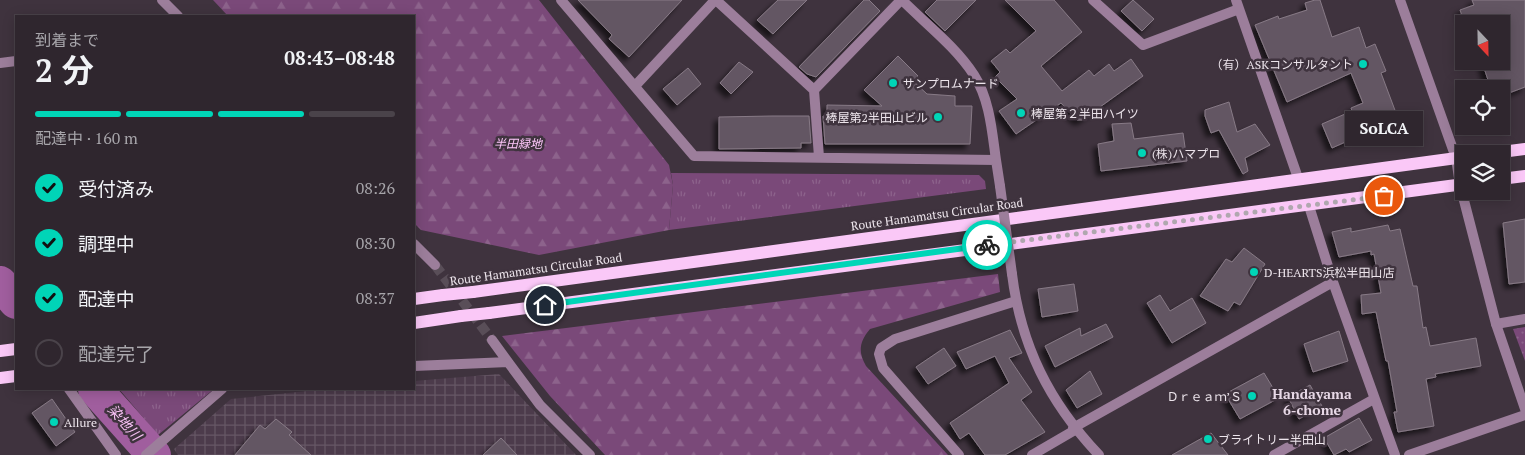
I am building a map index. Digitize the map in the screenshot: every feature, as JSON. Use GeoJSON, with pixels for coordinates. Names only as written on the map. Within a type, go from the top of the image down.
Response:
{"type":"FeatureCollection","features":[{"type":"Feature","properties":{"kind":"main road"},"geometry":{"type":"LineString","coordinates":[[1510,151],[1525,149]]}},
{"type":"Feature","properties":{"kind":"main road","name":"Route Hamamatsu Circular Road"},"geometry":{"type":"LineString","coordinates":[[415,299],[1455,158]]}},
{"type":"Feature","properties":{"kind":"main road"},"geometry":{"type":"LineString","coordinates":[[1510,178],[1525,176]]}},
{"type":"Feature","properties":{"kind":"main road"},"geometry":{"type":"LineString","coordinates":[[415,323],[972,247],[1309,206],[1455,186]]}},
{"type":"Feature","properties":{"kind":"main road"},"geometry":{"type":"LineString","coordinates":[[0,351],[15,349]]}},
{"type":"Feature","properties":{"kind":"main road"},"geometry":{"type":"LineString","coordinates":[[0,378],[15,376]]}},
{"type":"Feature","properties":{"kind":"street"},"geometry":{"type":"LineString","coordinates":[[162,0],[177,15]]}},
{"type":"Feature","properties":{"kind":"street"},"geometry":{"type":"LineString","coordinates":[[561,0],[694,156],[996,160]]}},
{"type":"Feature","properties":{"kind":"street"},"geometry":{"type":"LineString","coordinates":[[635,86],[715,0],[814,90],[820,157]]}},
{"type":"Feature","properties":{"kind":"street"},"geometry":{"type":"LineString","coordinates":[[814,90],[902,0],[974,75],[984,97],[991,122],[1016,301],[1024,332],[1036,364],[1074,429],[1099,455]]}},
{"type":"Feature","properties":{"kind":"street"},"geometry":{"type":"LineString","coordinates":[[1093,0],[1144,45],[1238,4],[1298,178]]}},
{"type":"Feature","properties":{"kind":"street"},"geometry":{"type":"LineString","coordinates":[[1400,0],[1455,145]]}},
{"type":"Feature","properties":{"kind":"street"},"geometry":{"type":"LineString","coordinates":[[0,63],[15,61]]}},
{"type":"Feature","properties":{"kind":"street"},"geometry":{"type":"LineString","coordinates":[[1466,200],[1496,324],[1525,409]]}},
{"type":"Feature","properties":{"kind":"street"},"geometry":{"type":"LineString","coordinates":[[1309,206],[1333,282],[1395,455]]}},
{"type":"Feature","properties":{"kind":"street"},"geometry":{"type":"LineString","coordinates":[[415,245],[435,265]]}},
{"type":"Feature","properties":{"kind":"street"},"geometry":{"type":"LineString","coordinates":[[1032,455],[1074,429],[1333,282]]}},
{"type":"Feature","properties":{"kind":"street"},"geometry":{"type":"LineString","coordinates":[[959,455],[883,368],[878,354],[882,348],[895,339],[1016,301]]}},
{"type":"Feature","properties":{"kind":"street"},"geometry":{"type":"LineString","coordinates":[[1496,324],[1525,320]]}},
{"type":"Feature","properties":{"kind":"street"},"geometry":{"type":"LineString","coordinates":[[492,340],[540,405],[590,455]]}},
{"type":"Feature","properties":{"kind":"street"},"geometry":{"type":"LineString","coordinates":[[415,366],[508,362]]}},
{"type":"Feature","properties":{"kind":"street"},"geometry":{"type":"LineString","coordinates":[[71,390],[116,455]]}},
{"type":"Feature","properties":{"kind":"street"},"geometry":{"type":"LineString","coordinates":[[146,455],[221,390]]}},
{"type":"Feature","properties":{"kind":"street"},"geometry":{"type":"LineString","coordinates":[[1274,455],[1374,399]]}},
{"type":"Feature","properties":{"kind":"street"},"geometry":{"type":"LineString","coordinates":[[1409,455],[1525,415]]}},
{"type":"Feature","properties":{"kind":"shaded area"},"geometry":{"type":"Polygon","coordinates":[[[499,374],[576,455],[178,455],[174,449],[231,399],[317,390],[415,390],[415,381],[499,374]]]}},
{"type":"Feature","properties":{"kind":"green space","name":"半田緑地"},"geometry":{"type":"Polygon","coordinates":[[[213,0],[539,0],[669,165],[673,185],[669,230],[539,255],[421,230],[415,224],[415,15],[227,15],[213,0]]]}},
{"type":"Feature","properties":{"kind":"green space"},"geometry":{"type":"Polygon","coordinates":[[[671,173],[979,175],[985,181],[986,189],[669,230],[673,185],[671,173]]]}},
{"type":"Feature","properties":{"kind":"green space"},"geometry":{"type":"Polygon","coordinates":[[[998,274],[1000,292],[870,329],[862,343],[861,352],[866,366],[948,455],[605,455],[550,396],[502,336],[998,274]]]}},
{"type":"Feature","properties":{"kind":"green space"},"geometry":{"type":"Polygon","coordinates":[[[1525,327],[1525,361],[1513,329],[1525,327]]]}},
{"type":"Feature","properties":{"kind":"green space"},"geometry":{"type":"Polygon","coordinates":[[[120,390],[213,390],[158,435],[120,390]]]}},
{"type":"Feature","properties":{"kind":"building"},"geometry":{"type":"Polygon","coordinates":[[[578,0],[682,0],[629,57],[609,39],[612,35],[578,0]]]}},
{"type":"Feature","properties":{"kind":"building"},"geometry":{"type":"Polygon","coordinates":[[[778,0],[807,0],[773,34],[757,20],[778,0]]]}},
{"type":"Feature","properties":{"kind":"building"},"geometry":{"type":"Polygon","coordinates":[[[864,0],[869,0],[880,11],[816,77],[807,74],[799,67],[864,0]]]}},
{"type":"Feature","properties":{"kind":"building"},"geometry":{"type":"Polygon","coordinates":[[[937,0],[976,0],[945,31],[925,12],[937,0]]]}},
{"type":"Feature","properties":{"kind":"building"},"geometry":{"type":"Polygon","coordinates":[[[1005,0],[1054,0],[1082,32],[1041,66],[1062,91],[1089,70],[1094,76],[1109,64],[1114,71],[1131,59],[1143,76],[1082,120],[1077,120],[1061,103],[1016,134],[999,111],[1017,99],[995,77],[1000,72],[991,61],[1006,49],[1010,53],[1036,31],[1005,0]]]}},
{"type":"Feature","properties":{"kind":"building"},"geometry":{"type":"Polygon","coordinates":[[[1133,0],[1154,19],[1142,31],[1121,11],[1133,0]]]}},
{"type":"Feature","properties":{"kind":"building"},"geometry":{"type":"Polygon","coordinates":[[[1320,0],[1332,37],[1359,27],[1366,48],[1375,44],[1386,71],[1381,73],[1402,129],[1382,136],[1379,127],[1332,148],[1322,124],[1352,111],[1351,108],[1363,103],[1351,73],[1287,102],[1255,25],[1278,16],[1279,19],[1307,10],[1305,3],[1320,0]]]}},
{"type":"Feature","properties":{"kind":"building"},"geometry":{"type":"Polygon","coordinates":[[[1472,0],[1525,0],[1525,87],[1510,93],[1510,80],[1488,80],[1485,70],[1510,70],[1510,15],[1462,15],[1460,10],[1474,5],[1472,0]]]}},
{"type":"Feature","properties":{"kind":"building","name":"棒屋第2半田山ビル"},"geometry":{"type":"Polygon","coordinates":[[[898,56],[918,76],[913,81],[927,94],[955,96],[955,106],[972,106],[970,144],[825,144],[823,116],[827,116],[827,105],[882,106],[864,90],[898,56]]]}},
{"type":"Feature","properties":{"kind":"building"},"geometry":{"type":"Polygon","coordinates":[[[739,62],[753,72],[731,94],[720,83],[739,62]]]}},
{"type":"Feature","properties":{"kind":"building"},"geometry":{"type":"Polygon","coordinates":[[[688,68],[701,84],[677,105],[663,89],[688,68]]]}},
{"type":"Feature","properties":{"kind":"building"},"geometry":{"type":"Polygon","coordinates":[[[1229,102],[1237,132],[1255,124],[1270,145],[1245,158],[1248,171],[1243,174],[1219,130],[1211,133],[1205,116],[1205,110],[1229,102]]]}},
{"type":"Feature","properties":{"kind":"building"},"geometry":{"type":"Polygon","coordinates":[[[809,116],[811,143],[801,143],[801,148],[719,149],[719,117],[809,116]]]}},
{"type":"Feature","properties":{"kind":"building","name":"(株)ハマプロ"},"geometry":{"type":"Polygon","coordinates":[[[1131,123],[1134,139],[1183,133],[1187,161],[1101,171],[1098,144],[1114,141],[1112,124],[1131,123]]]}},
{"type":"Feature","properties":{"kind":"building"},"geometry":{"type":"Polygon","coordinates":[[[1525,219],[1525,282],[1509,284],[1503,223],[1525,219]]]}},
{"type":"Feature","properties":{"kind":"building"},"geometry":{"type":"Polygon","coordinates":[[[1388,225],[1390,231],[1400,229],[1413,286],[1417,286],[1423,328],[1426,327],[1430,346],[1476,338],[1481,366],[1435,374],[1436,377],[1426,379],[1434,426],[1398,432],[1394,412],[1397,412],[1388,361],[1386,361],[1376,312],[1362,314],[1361,295],[1381,293],[1374,254],[1371,255],[1371,251],[1339,257],[1332,232],[1351,228],[1351,232],[1388,225]]]}},
{"type":"Feature","properties":{"kind":"building"},"geometry":{"type":"Polygon","coordinates":[[[1244,248],[1265,264],[1240,305],[1234,302],[1228,311],[1200,296],[1226,259],[1232,262],[1244,248]]]}},
{"type":"Feature","properties":{"kind":"building"},"geometry":{"type":"Polygon","coordinates":[[[1074,284],[1078,311],[1042,317],[1038,289],[1074,284]]]}},
{"type":"Feature","properties":{"kind":"building"},"geometry":{"type":"Polygon","coordinates":[[[1160,295],[1170,311],[1192,298],[1206,323],[1172,343],[1147,303],[1160,295]]]}},
{"type":"Feature","properties":{"kind":"building"},"geometry":{"type":"Polygon","coordinates":[[[1106,324],[1113,337],[1055,367],[1045,346],[1080,328],[1081,336],[1106,324]]]}},
{"type":"Feature","properties":{"kind":"building"},"geometry":{"type":"Polygon","coordinates":[[[1010,330],[1022,353],[1009,358],[1032,392],[1021,400],[1045,432],[1005,455],[985,455],[969,433],[960,439],[950,423],[1009,383],[995,356],[966,369],[957,352],[1010,330]]]}},
{"type":"Feature","properties":{"kind":"building"},"geometry":{"type":"Polygon","coordinates":[[[1339,331],[1348,361],[1313,372],[1304,344],[1339,331]]]}},
{"type":"Feature","properties":{"kind":"building"},"geometry":{"type":"Polygon","coordinates":[[[944,348],[956,366],[928,384],[916,367],[944,348]]]}},
{"type":"Feature","properties":{"kind":"building"},"geometry":{"type":"Polygon","coordinates":[[[1090,371],[1102,394],[1077,408],[1066,390],[1090,371]]]}},
{"type":"Feature","properties":{"kind":"building","name":"Ｄｒｅａｍ’Ｓ"},"geometry":{"type":"Polygon","coordinates":[[[1264,373],[1279,398],[1240,419],[1225,394],[1264,373]]]}},
{"type":"Feature","properties":{"kind":"building"},"geometry":{"type":"Polygon","coordinates":[[[1310,385],[1322,406],[1299,419],[1288,397],[1310,385]]]}},
{"type":"Feature","properties":{"kind":"building","name":"Allure"},"geometry":{"type":"Polygon","coordinates":[[[52,399],[75,432],[56,446],[32,413],[52,399]]]}},
{"type":"Feature","properties":{"kind":"building"},"geometry":{"type":"Polygon","coordinates":[[[1359,418],[1372,440],[1349,452],[1346,449],[1334,455],[1324,438],[1359,418]]]}},
{"type":"Feature","properties":{"kind":"building"},"geometry":{"type":"Polygon","coordinates":[[[276,419],[292,432],[289,435],[311,455],[235,455],[260,425],[265,429],[276,419]]]}},
{"type":"Feature","properties":{"kind":"building","name":"ブライトリー半田山"},"geometry":{"type":"Polygon","coordinates":[[[1211,433],[1228,455],[1172,455],[1211,433]]]}},
{"type":"Feature","properties":{"kind":"building"},"geometry":{"type":"Polygon","coordinates":[[[501,438],[517,455],[483,455],[501,438]]]}},
{"type":"Feature","properties":{"kind":"waterway","name":"染地川"},"geometry":{"type":"LineString","coordinates":[[0,283],[15,301]]}},
{"type":"Feature","properties":{"kind":"waterway","name":"染地川"},"geometry":{"type":"LineString","coordinates":[[96,390],[154,455]]}},
{"type":"Feature","properties":{"kind":"tunnel"},"geometry":{"type":"LineString","coordinates":[[435,265],[492,340]]}},
{"type":"Feature","properties":{"kind":"way so far"},"geometry":{"type":"LineString","coordinates":[[987,245],[1384,196]]}},
{"type":"Feature","properties":{"kind":"place","name":"（有）ASKコンサルタント"},"geometry":{"type":"Point","coordinates":[1363,64]}},
{"type":"Feature","properties":{"kind":"place","name":"サンプロムナード"},"geometry":{"type":"Point","coordinates":[893,83]}},
{"type":"Feature","properties":{"kind":"place","name":"棒屋第２半田ハイツ"},"geometry":{"type":"Point","coordinates":[1021,113]}},
{"type":"Feature","properties":{"kind":"place","name":"棒屋第2半田山ビル"},"geometry":{"type":"Point","coordinates":[938,117]}},
{"type":"Feature","properties":{"kind":"place","name":"(株)ハマプロ"},"geometry":{"type":"Point","coordinates":[1142,153]}},
{"type":"Feature","properties":{"kind":"place","name":"SoLCA"},"geometry":{"type":"Point","coordinates":[1384,196]}},
{"type":"Feature","properties":{"kind":"place","name":"D-HEARTS浜松半田山店"},"geometry":{"type":"Point","coordinates":[1254,272]}},
{"type":"Feature","properties":{"kind":"place","name":"Ｄｒｅａｍ’Ｓ"},"geometry":{"type":"Point","coordinates":[1252,396]}},
{"type":"Feature","properties":{"kind":"place","name":"Allure"},"geometry":{"type":"Point","coordinates":[54,422]}},
{"type":"Feature","properties":{"kind":"place","name":"ブライトリー半田山"},"geometry":{"type":"Point","coordinates":[1208,439]}},
{"type":"Feature","properties":{"kind":"district","name":"Handayama 6-chome"},"geometry":{"type":"Point","coordinates":[1312,402]}},
{"type":"Feature","properties":{"kind":"route"},"geometry":{"type":"LineString","coordinates":[[545,305],[987,245]]}}]}
